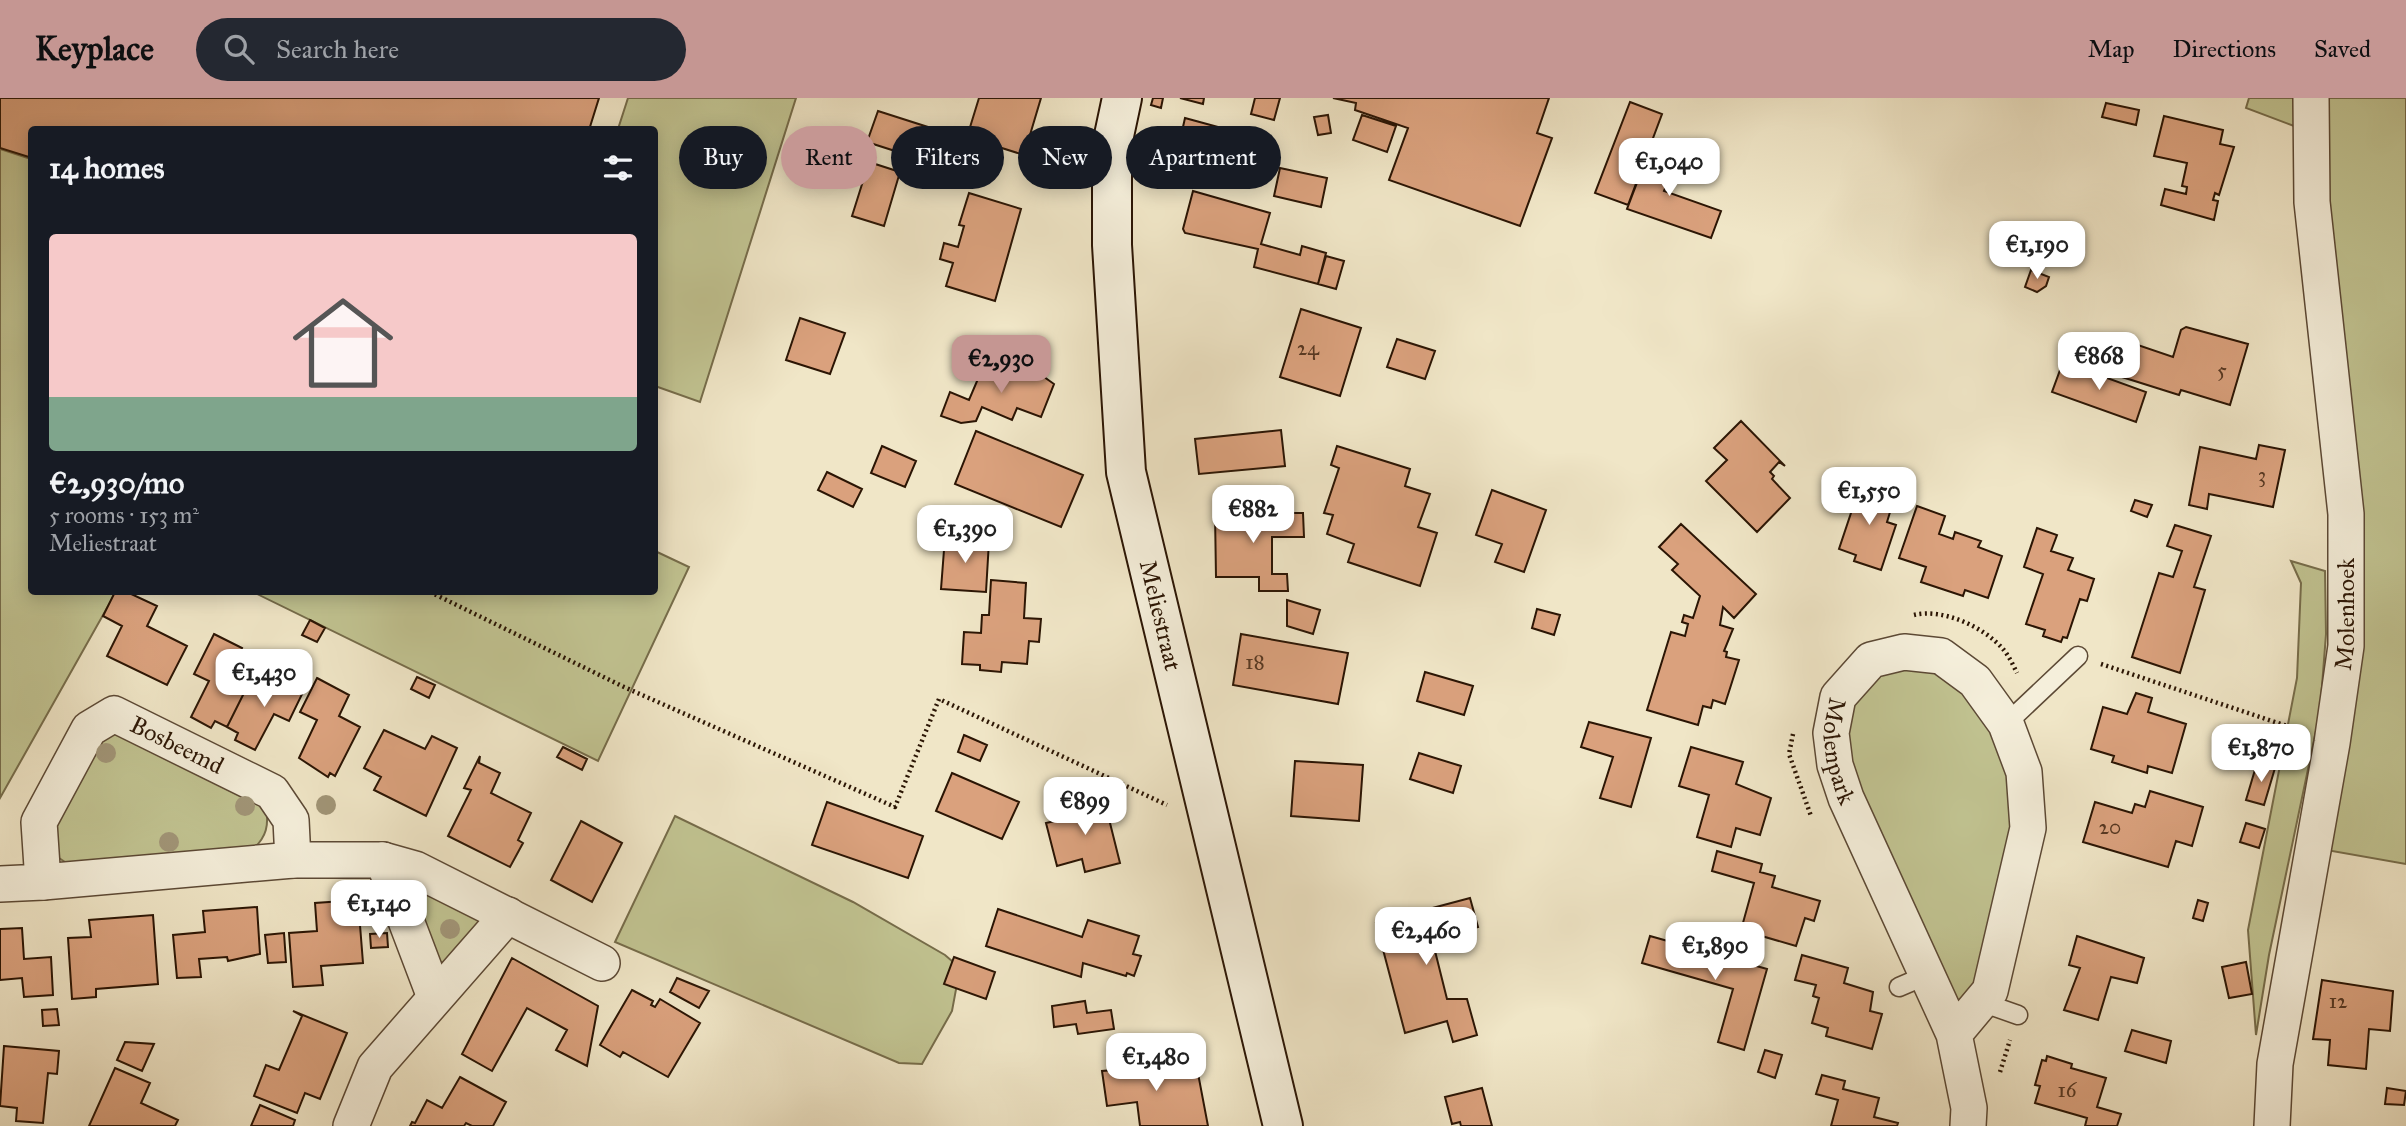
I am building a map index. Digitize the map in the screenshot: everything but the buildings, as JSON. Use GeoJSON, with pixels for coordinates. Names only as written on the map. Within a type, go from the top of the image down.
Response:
{"type":"FeatureCollection","features":[{"type":"Feature","properties":{"kind":"street","name":"Meliestraat"},"geometry":{"type":"LineString","coordinates":[[1122,98],[1112,145],[1112,245],[1126,472],[1283,1126]]}},
{"type":"Feature","properties":{"kind":"street","name":"Molenhoek"},"geometry":{"type":"LineString","coordinates":[[2272,1126],[2274,1064],[2332,743],[2346,646],[2346,514],[2312,202],[2311,98]]}},
{"type":"Feature","properties":{"kind":"street","name":"Molenpark"},"geometry":{"type":"LineString","coordinates":[[1954,1034],[1990,991],[2028,828],[2024,772],[2006,724],[1975,681],[1941,656],[1904,652],[1871,660],[1838,697],[1831,733],[1835,765],[1913,981],[1954,1034],[1969,1108],[1968,1126]]}},
{"type":"Feature","properties":{"kind":"street","name":"Bosbeemd"},"geometry":{"type":"LineString","coordinates":[[43,881],[39,822],[89,729],[114,714],[272,792],[291,820],[293,860]]}},
{"type":"Feature","properties":{"kind":"street"},"geometry":{"type":"LineString","coordinates":[[0,884],[293,860],[383,860],[415,869],[602,963]]}},
{"type":"Feature","properties":{"kind":"street"},"geometry":{"type":"LineString","coordinates":[[383,860],[435,997]]}},
{"type":"Feature","properties":{"kind":"street"},"geometry":{"type":"LineString","coordinates":[[351,1126],[375,1067],[508,915]]}},
{"type":"Feature","properties":{"kind":"lane"},"geometry":{"type":"LineString","coordinates":[[2006,724],[2078,656]]}},
{"type":"Feature","properties":{"kind":"lane"},"geometry":{"type":"LineString","coordinates":[[1981,1002],[2018,1015]]}},
{"type":"Feature","properties":{"kind":"path"},"geometry":{"type":"LineString","coordinates":[[436,595],[624,687],[895,807],[939,699],[1212,826]]}},
{"type":"Feature","properties":{"kind":"path"},"geometry":{"type":"LineString","coordinates":[[1905,617],[1926,612],[1968,623],[2002,648],[2034,699]]}},
{"type":"Feature","properties":{"kind":"path"},"geometry":{"type":"LineString","coordinates":[[2078,656],[2276,721]]}},
{"type":"Feature","properties":{"kind":"path"},"geometry":{"type":"LineString","coordinates":[[1794,730],[1789,754],[1803,800],[1816,825]]}},
{"type":"Feature","properties":{"kind":"path"},"geometry":{"type":"LineString","coordinates":[[1998,1077],[2018,1015]]}},
{"type":"Feature","properties":{"kind":"green space"},"geometry":{"type":"Polygon","coordinates":[[[628,98],[796,98],[787,126],[781,126],[781,146],[700,402],[658,387],[658,126],[619,126],[628,98]]]}},
{"type":"Feature","properties":{"kind":"green space"},"geometry":{"type":"Polygon","coordinates":[[[2249,98],[2295,98],[2294,126],[2246,108],[2249,98]]]}},
{"type":"Feature","properties":{"kind":"green space"},"geometry":{"type":"Polygon","coordinates":[[[2322,98],[2406,98],[2406,864],[2315,848],[2336,758],[2322,98]]]}},
{"type":"Feature","properties":{"kind":"green space"},"geometry":{"type":"Polygon","coordinates":[[[0,149],[28,158],[28,595],[114,595],[0,798],[0,149]]]}},
{"type":"Feature","properties":{"kind":"green space"},"geometry":{"type":"Polygon","coordinates":[[[658,552],[689,567],[598,761],[259,595],[658,595],[658,552]]]}},
{"type":"Feature","properties":{"kind":"green space"},"geometry":{"type":"Polygon","coordinates":[[[2291,561],[2325,571],[2326,634],[2320,712],[2269,955],[2256,1035],[2248,930],[2297,678],[2301,583],[2291,561]]]}},
{"type":"Feature","properties":{"kind":"green space"},"geometry":{"type":"Polygon","coordinates":[[[1941,656],[2024,772],[1990,991],[1954,1034],[1846,798],[1838,697],[1871,660],[1941,656]]]}},
{"type":"Feature","properties":{"kind":"green space"},"geometry":{"type":"Polygon","coordinates":[[[110,729],[266,806],[267,825],[261,840],[252,850],[68,864],[59,858],[52,812],[110,729]]]}},
{"type":"Feature","properties":{"kind":"green space"},"geometry":{"type":"Polygon","coordinates":[[[675,816],[853,902],[945,955],[960,968],[952,1011],[922,1064],[899,1063],[615,942],[675,816]]]}},
{"type":"Feature","properties":{"kind":"green space"},"geometry":{"type":"Polygon","coordinates":[[[413,884],[480,918],[483,924],[446,964],[437,961],[409,887],[413,884]]]}}]}
